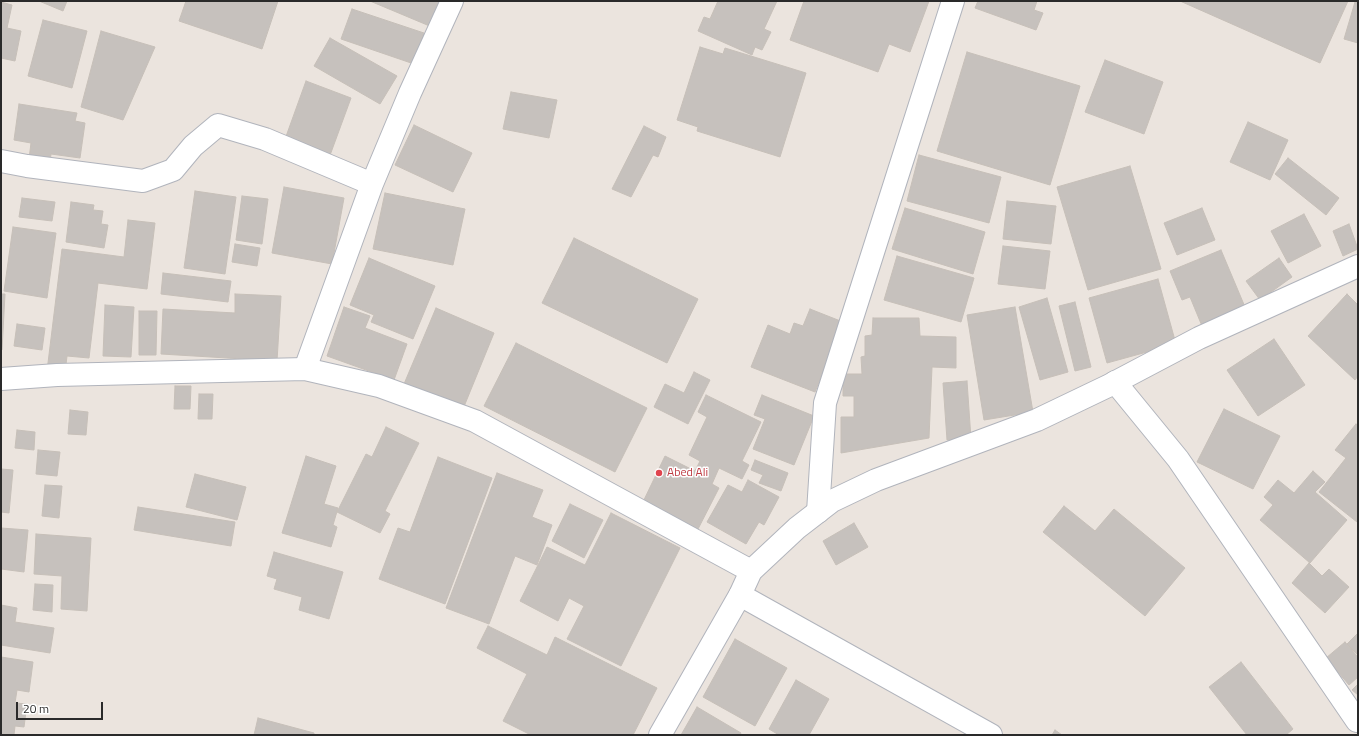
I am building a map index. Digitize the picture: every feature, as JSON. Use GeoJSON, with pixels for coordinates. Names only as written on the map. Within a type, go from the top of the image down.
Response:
{"type":"FeatureCollection","features":[{"type":"Feature","properties":{"kind":"street"},"geometry":{"type":"LineString","coordinates":[[305,369],[372,184],[410,93],[452,1]]}},
{"type":"Feature","properties":{"kind":"street"},"geometry":{"type":"LineString","coordinates":[[818,512],[825,403],[953,1]]}},
{"type":"Feature","properties":{"kind":"street"},"geometry":{"type":"LineString","coordinates":[[1,160],[27,166],[143,181],[173,170],[193,146],[218,125],[265,139],[372,184]]}},
{"type":"Feature","properties":{"kind":"street"},"geometry":{"type":"LineString","coordinates":[[660,735],[740,595],[751,571],[797,528],[832,501],[876,480],[1037,420],[1115,382],[1199,338],[1358,266]]}},
{"type":"Feature","properties":{"kind":"street"},"geometry":{"type":"LineString","coordinates":[[1,379],[56,375],[305,369],[379,386],[475,421],[751,571]]}},
{"type":"Feature","properties":{"kind":"street"},"geometry":{"type":"LineString","coordinates":[[1115,382],[1178,459],[1357,721]]}},
{"type":"Feature","properties":{"kind":"street"},"geometry":{"type":"LineString","coordinates":[[740,595],[991,735]]}},
{"type":"Feature","properties":{"kind":"building"},"geometry":{"type":"Polygon","coordinates":[[[39,1],[67,1],[63,11],[39,1]]]}},
{"type":"Feature","properties":{"kind":"building"},"geometry":{"type":"Polygon","coordinates":[[[186,1],[278,1],[262,49],[179,21],[186,1]]]}},
{"type":"Feature","properties":{"kind":"building"},"geometry":{"type":"Polygon","coordinates":[[[370,1],[444,1],[432,27],[370,1]]]}},
{"type":"Feature","properties":{"kind":"building"},"geometry":{"type":"Polygon","coordinates":[[[718,1],[777,1],[764,29],[771,32],[762,50],[755,47],[752,55],[698,31],[704,17],[710,19],[718,1]]]}},
{"type":"Feature","properties":{"kind":"building"},"geometry":{"type":"Polygon","coordinates":[[[804,1],[929,1],[910,52],[889,44],[878,72],[790,40],[804,1]]]}},
{"type":"Feature","properties":{"kind":"building"},"geometry":{"type":"Polygon","coordinates":[[[978,1],[1037,1],[1034,10],[1043,13],[1036,30],[975,8],[978,1]]]}},
{"type":"Feature","properties":{"kind":"building"},"geometry":{"type":"Polygon","coordinates":[[[1180,1],[1348,1],[1320,63],[1180,1]]]}},
{"type":"Feature","properties":{"kind":"building"},"geometry":{"type":"Polygon","coordinates":[[[1,2],[12,5],[7,28],[21,31],[15,61],[1,58],[1,2]]]}},
{"type":"Feature","properties":{"kind":"building"},"geometry":{"type":"Polygon","coordinates":[[[1355,2],[1358,3],[1358,43],[1344,39],[1355,2]]]}},
{"type":"Feature","properties":{"kind":"building"},"geometry":{"type":"Polygon","coordinates":[[[352,9],[424,33],[414,64],[341,39],[352,9]]]}},
{"type":"Feature","properties":{"kind":"building"},"geometry":{"type":"Polygon","coordinates":[[[43,20],[87,31],[72,88],[28,76],[43,20]]]}},
{"type":"Feature","properties":{"kind":"building"},"geometry":{"type":"Polygon","coordinates":[[[101,31],[155,47],[123,120],[81,107],[101,31]]]}},
{"type":"Feature","properties":{"kind":"building"},"geometry":{"type":"Polygon","coordinates":[[[330,38],[397,76],[380,104],[314,66],[330,38]]]}},
{"type":"Feature","properties":{"kind":"building"},"geometry":{"type":"Polygon","coordinates":[[[700,47],[723,54],[725,48],[806,73],[780,157],[697,131],[698,127],[677,120],[700,47]]]}},
{"type":"Feature","properties":{"kind":"building"},"geometry":{"type":"Polygon","coordinates":[[[967,52],[1080,86],[1050,185],[937,151],[967,52]]]}},
{"type":"Feature","properties":{"kind":"building"},"geometry":{"type":"Polygon","coordinates":[[[1105,60],[1163,82],[1144,134],[1085,112],[1105,60]]]}},
{"type":"Feature","properties":{"kind":"building"},"geometry":{"type":"Polygon","coordinates":[[[306,81],[351,98],[329,158],[284,142],[306,81]]]}},
{"type":"Feature","properties":{"kind":"building"},"geometry":{"type":"Polygon","coordinates":[[[511,92],[557,100],[549,138],[503,129],[511,92]]]}},
{"type":"Feature","properties":{"kind":"building"},"geometry":{"type":"Polygon","coordinates":[[[19,104],[77,113],[75,121],[85,123],[80,158],[51,154],[50,162],[29,159],[31,143],[14,140],[19,104]]]}},
{"type":"Feature","properties":{"kind":"building"},"geometry":{"type":"Polygon","coordinates":[[[1248,122],[1288,140],[1270,180],[1230,162],[1248,122]]]}},
{"type":"Feature","properties":{"kind":"building"},"geometry":{"type":"Polygon","coordinates":[[[414,125],[472,153],[453,192],[395,165],[414,125]]]}},
{"type":"Feature","properties":{"kind":"building"},"geometry":{"type":"Polygon","coordinates":[[[644,126],[666,137],[658,157],[653,155],[631,197],[612,189],[644,126]]]}},
{"type":"Feature","properties":{"kind":"building"},"geometry":{"type":"Polygon","coordinates":[[[919,155],[1001,177],[989,223],[907,201],[919,155]]]}},
{"type":"Feature","properties":{"kind":"building"},"geometry":{"type":"Polygon","coordinates":[[[1288,158],[1339,198],[1326,215],[1275,174],[1288,158]]]}},
{"type":"Feature","properties":{"kind":"building"},"geometry":{"type":"Polygon","coordinates":[[[1130,166],[1161,269],[1088,290],[1057,187],[1130,166]]]}},
{"type":"Feature","properties":{"kind":"building"},"geometry":{"type":"Polygon","coordinates":[[[284,187],[344,198],[332,264],[272,253],[284,187]]]}},
{"type":"Feature","properties":{"kind":"building"},"geometry":{"type":"Polygon","coordinates":[[[195,191],[236,197],[225,274],[184,268],[195,191]]]}},
{"type":"Feature","properties":{"kind":"building"},"geometry":{"type":"Polygon","coordinates":[[[385,193],[465,209],[453,265],[373,249],[385,193]]]}},
{"type":"Feature","properties":{"kind":"building"},"geometry":{"type":"Polygon","coordinates":[[[242,196],[268,199],[262,244],[236,240],[242,196]]]}},
{"type":"Feature","properties":{"kind":"building"},"geometry":{"type":"Polygon","coordinates":[[[22,198],[55,202],[52,221],[19,217],[22,198]]]}},
{"type":"Feature","properties":{"kind":"building"},"geometry":{"type":"Polygon","coordinates":[[[1007,201],[1056,206],[1051,244],[1003,239],[1007,201]]]}},
{"type":"Feature","properties":{"kind":"building"},"geometry":{"type":"Polygon","coordinates":[[[71,202],[94,205],[93,210],[103,211],[101,224],[108,225],[104,248],[66,242],[71,202]]]}},
{"type":"Feature","properties":{"kind":"building"},"geometry":{"type":"Polygon","coordinates":[[[905,208],[985,232],[973,274],[892,249],[905,208]]]}},
{"type":"Feature","properties":{"kind":"building"},"geometry":{"type":"Polygon","coordinates":[[[1202,208],[1215,240],[1177,255],[1164,223],[1202,208]]]}},
{"type":"Feature","properties":{"kind":"building"},"geometry":{"type":"Polygon","coordinates":[[[1304,214],[1321,246],[1288,263],[1271,231],[1304,214]]]}},
{"type":"Feature","properties":{"kind":"building"},"geometry":{"type":"Polygon","coordinates":[[[128,220],[155,223],[147,289],[98,283],[89,358],[67,356],[65,373],[47,371],[62,249],[124,257],[128,220]]]}},
{"type":"Feature","properties":{"kind":"building"},"geometry":{"type":"Polygon","coordinates":[[[1349,224],[1358,249],[1343,256],[1333,231],[1349,224]]]}},
{"type":"Feature","properties":{"kind":"building"},"geometry":{"type":"Polygon","coordinates":[[[13,227],[56,233],[47,298],[4,291],[13,227]]]}},
{"type":"Feature","properties":{"kind":"building"},"geometry":{"type":"Polygon","coordinates":[[[574,238],[698,299],[667,363],[542,303],[574,238]]]}},
{"type":"Feature","properties":{"kind":"building"},"geometry":{"type":"Polygon","coordinates":[[[235,244],[260,248],[257,266],[232,262],[235,244]]]}},
{"type":"Feature","properties":{"kind":"building"},"geometry":{"type":"Polygon","coordinates":[[[1003,246],[1050,251],[1045,289],[998,284],[1003,246]]]}},
{"type":"Feature","properties":{"kind":"building"},"geometry":{"type":"Polygon","coordinates":[[[1221,250],[1245,307],[1202,326],[1190,297],[1182,300],[1170,271],[1221,250]]]}},
{"type":"Feature","properties":{"kind":"building"},"geometry":{"type":"Polygon","coordinates":[[[897,256],[974,278],[961,322],[884,300],[897,256]]]}},
{"type":"Feature","properties":{"kind":"building"},"geometry":{"type":"Polygon","coordinates":[[[369,258],[435,286],[413,339],[371,322],[374,315],[350,305],[369,258]]]}},
{"type":"Feature","properties":{"kind":"building"},"geometry":{"type":"Polygon","coordinates":[[[1279,258],[1292,277],[1260,300],[1246,281],[1279,258]]]}},
{"type":"Feature","properties":{"kind":"building"},"geometry":{"type":"Polygon","coordinates":[[[163,273],[231,281],[228,302],[161,294],[163,273]]]}},
{"type":"Feature","properties":{"kind":"building"},"geometry":{"type":"Polygon","coordinates":[[[1158,279],[1176,344],[1107,363],[1089,298],[1158,279]]]}},
{"type":"Feature","properties":{"kind":"building"},"geometry":{"type":"Polygon","coordinates":[[[1,294],[5,294],[2,350],[1,350],[1,294]]]}},
{"type":"Feature","properties":{"kind":"building"},"geometry":{"type":"Polygon","coordinates":[[[235,294],[281,296],[277,361],[161,354],[163,309],[235,313],[235,294]]]}},
{"type":"Feature","properties":{"kind":"building"},"geometry":{"type":"Polygon","coordinates":[[[1347,294],[1358,305],[1358,376],[1355,380],[1308,336],[1347,294]]]}},
{"type":"Feature","properties":{"kind":"building"},"geometry":{"type":"Polygon","coordinates":[[[1047,298],[1068,372],[1040,380],[1019,307],[1047,298]]]}},
{"type":"Feature","properties":{"kind":"building"},"geometry":{"type":"Polygon","coordinates":[[[1075,302],[1091,367],[1075,371],[1059,306],[1075,302]]]}},
{"type":"Feature","properties":{"kind":"building"},"geometry":{"type":"Polygon","coordinates":[[[105,305],[134,307],[131,357],[103,356],[105,305]]]}},
{"type":"Feature","properties":{"kind":"building"},"geometry":{"type":"Polygon","coordinates":[[[344,307],[370,316],[365,328],[407,344],[394,380],[327,356],[344,307]]]}},
{"type":"Feature","properties":{"kind":"building"},"geometry":{"type":"Polygon","coordinates":[[[1015,307],[1033,412],[984,420],[967,315],[1015,307]]]}},
{"type":"Feature","properties":{"kind":"building"},"geometry":{"type":"Polygon","coordinates":[[[436,308],[494,333],[463,409],[404,384],[436,308]]]}},
{"type":"Feature","properties":{"kind":"building"},"geometry":{"type":"Polygon","coordinates":[[[810,309],[843,322],[815,392],[751,367],[768,325],[790,334],[794,323],[803,326],[810,309]]]}},
{"type":"Feature","properties":{"kind":"building"},"geometry":{"type":"Polygon","coordinates":[[[139,311],[157,311],[156,355],[139,355],[139,311]]]}},
{"type":"Feature","properties":{"kind":"building"},"geometry":{"type":"Polygon","coordinates":[[[873,318],[919,318],[920,336],[956,337],[956,368],[932,367],[929,438],[841,453],[841,417],[854,417],[854,396],[843,396],[843,374],[862,374],[861,357],[865,356],[865,336],[872,335],[873,318]]]}},
{"type":"Feature","properties":{"kind":"building"},"geometry":{"type":"Polygon","coordinates":[[[17,324],[45,328],[42,350],[14,346],[17,324]]]}},
{"type":"Feature","properties":{"kind":"building"},"geometry":{"type":"Polygon","coordinates":[[[1274,339],[1305,385],[1258,416],[1227,370],[1274,339]]]}},
{"type":"Feature","properties":{"kind":"building"},"geometry":{"type":"Polygon","coordinates":[[[516,343],[647,408],[615,472],[484,406],[516,343]]]}},
{"type":"Feature","properties":{"kind":"building"},"geometry":{"type":"Polygon","coordinates":[[[694,372],[710,380],[688,424],[654,407],[665,384],[684,393],[694,372]]]}},
{"type":"Feature","properties":{"kind":"building"},"geometry":{"type":"Polygon","coordinates":[[[967,381],[971,439],[947,440],[943,383],[967,381]]]}},
{"type":"Feature","properties":{"kind":"building"},"geometry":{"type":"Polygon","coordinates":[[[175,386],[191,386],[190,409],[174,409],[175,386]]]}},
{"type":"Feature","properties":{"kind":"building"},"geometry":{"type":"Polygon","coordinates":[[[199,394],[213,394],[212,419],[198,419],[199,394]]]}},
{"type":"Feature","properties":{"kind":"building"},"geometry":{"type":"Polygon","coordinates":[[[706,395],[761,422],[742,461],[749,465],[742,479],[719,468],[712,484],[719,488],[697,531],[642,504],[665,456],[695,471],[700,461],[689,455],[707,417],[698,412],[706,395]]]}},
{"type":"Feature","properties":{"kind":"building"},"geometry":{"type":"Polygon","coordinates":[[[762,395],[814,416],[794,465],[753,449],[765,419],[754,415],[762,395]]]}},
{"type":"Feature","properties":{"kind":"building"},"geometry":{"type":"Polygon","coordinates":[[[1224,409],[1280,436],[1253,489],[1197,462],[1224,409]]]}},
{"type":"Feature","properties":{"kind":"building"},"geometry":{"type":"Polygon","coordinates":[[[70,410],[88,412],[86,435],[68,434],[70,410]]]}},
{"type":"Feature","properties":{"kind":"building"},"geometry":{"type":"Polygon","coordinates":[[[1356,424],[1358,426],[1357,522],[1319,492],[1346,458],[1335,450],[1356,424]]]}},
{"type":"Feature","properties":{"kind":"building"},"geometry":{"type":"Polygon","coordinates":[[[386,427],[419,443],[385,511],[390,514],[380,533],[337,512],[366,454],[372,457],[386,427]]]}},
{"type":"Feature","properties":{"kind":"building"},"geometry":{"type":"Polygon","coordinates":[[[17,430],[35,432],[34,450],[15,448],[17,430]]]}},
{"type":"Feature","properties":{"kind":"building"},"geometry":{"type":"Polygon","coordinates":[[[38,450],[60,452],[57,476],[36,474],[38,450]]]}},
{"type":"Feature","properties":{"kind":"building"},"geometry":{"type":"Polygon","coordinates":[[[306,456],[336,466],[324,504],[338,508],[333,525],[337,527],[331,547],[282,533],[306,456]]]}},
{"type":"Feature","properties":{"kind":"building"},"geometry":{"type":"Polygon","coordinates":[[[438,457],[492,478],[445,604],[379,579],[398,528],[410,532],[438,457]]]}},
{"type":"Feature","properties":{"kind":"building"},"geometry":{"type":"Polygon","coordinates":[[[755,460],[788,473],[781,491],[759,483],[763,475],[751,470],[755,460]]]}},
{"type":"Feature","properties":{"kind":"building"},"geometry":{"type":"Polygon","coordinates":[[[1,469],[13,470],[9,513],[1,512],[1,469]]]}},
{"type":"Feature","properties":{"kind":"building"},"geometry":{"type":"Polygon","coordinates":[[[1313,471],[1325,482],[1315,492],[1347,520],[1310,563],[1260,520],[1273,505],[1264,497],[1278,480],[1294,493],[1313,471]]]}},
{"type":"Feature","properties":{"kind":"building"},"geometry":{"type":"Polygon","coordinates":[[[497,473],[543,490],[532,517],[552,525],[537,565],[515,556],[489,624],[446,608],[497,473]]]}},
{"type":"Feature","properties":{"kind":"building"},"geometry":{"type":"Polygon","coordinates":[[[195,474],[246,487],[237,520],[186,507],[195,474]]]}},
{"type":"Feature","properties":{"kind":"building"},"geometry":{"type":"Polygon","coordinates":[[[748,480],[779,497],[764,525],[759,522],[746,544],[707,522],[728,485],[742,492],[748,480]]]}},
{"type":"Feature","properties":{"kind":"building"},"geometry":{"type":"Polygon","coordinates":[[[45,485],[62,486],[59,518],[42,516],[45,485]]]}},
{"type":"Feature","properties":{"kind":"building"},"geometry":{"type":"Polygon","coordinates":[[[570,504],[603,520],[584,558],[552,541],[570,504]]]}},
{"type":"Feature","properties":{"kind":"building"},"geometry":{"type":"Polygon","coordinates":[[[1064,506],[1095,531],[1114,509],[1185,568],[1145,616],[1043,532],[1064,506]]]}},
{"type":"Feature","properties":{"kind":"building"},"geometry":{"type":"Polygon","coordinates":[[[138,507],[235,522],[231,546],[134,530],[138,507]]]}},
{"type":"Feature","properties":{"kind":"building"},"geometry":{"type":"Polygon","coordinates":[[[611,513],[680,548],[621,666],[567,639],[584,606],[569,598],[558,621],[520,601],[547,547],[585,565],[611,513]]]}},
{"type":"Feature","properties":{"kind":"building"},"geometry":{"type":"Polygon","coordinates":[[[854,523],[868,547],[836,565],[823,541],[854,523]]]}},
{"type":"Feature","properties":{"kind":"building"},"geometry":{"type":"Polygon","coordinates":[[[1,528],[28,530],[24,572],[1,569],[1,528]]]}},
{"type":"Feature","properties":{"kind":"building"},"geometry":{"type":"Polygon","coordinates":[[[36,534],[91,538],[87,611],[61,609],[62,576],[34,574],[36,534]]]}},
{"type":"Feature","properties":{"kind":"building"},"geometry":{"type":"Polygon","coordinates":[[[274,552],[343,572],[329,619],[299,610],[302,597],[274,589],[277,579],[267,576],[274,552]]]}},
{"type":"Feature","properties":{"kind":"building"},"geometry":{"type":"Polygon","coordinates":[[[1309,563],[1322,576],[1329,569],[1349,587],[1325,613],[1292,583],[1309,563]]]}},
{"type":"Feature","properties":{"kind":"building"},"geometry":{"type":"Polygon","coordinates":[[[35,584],[53,585],[52,612],[33,610],[35,584]]]}},
{"type":"Feature","properties":{"kind":"building"},"geometry":{"type":"Polygon","coordinates":[[[1,605],[17,608],[15,622],[54,628],[50,653],[1,645],[1,605]]]}},
{"type":"Feature","properties":{"kind":"building"},"geometry":{"type":"Polygon","coordinates":[[[488,626],[547,655],[555,637],[657,688],[633,735],[531,735],[503,721],[527,674],[477,648],[488,626]]]}},
{"type":"Feature","properties":{"kind":"building"},"geometry":{"type":"Polygon","coordinates":[[[1358,633],[1358,655],[1347,644],[1358,633]]]}},
{"type":"Feature","properties":{"kind":"building"},"geometry":{"type":"Polygon","coordinates":[[[735,639],[787,668],[755,726],[703,697],[735,639]]]}},
{"type":"Feature","properties":{"kind":"building"},"geometry":{"type":"Polygon","coordinates":[[[1345,642],[1358,657],[1358,677],[1349,685],[1326,658],[1345,642]]]}},
{"type":"Feature","properties":{"kind":"building"},"geometry":{"type":"Polygon","coordinates":[[[1,657],[33,662],[29,692],[17,690],[15,703],[27,704],[24,727],[15,726],[14,735],[1,735],[1,657]]]}},
{"type":"Feature","properties":{"kind":"building"},"geometry":{"type":"Polygon","coordinates":[[[1241,662],[1293,729],[1286,735],[1247,735],[1209,687],[1241,662]]]}},
{"type":"Feature","properties":{"kind":"building"},"geometry":{"type":"Polygon","coordinates":[[[796,680],[829,699],[809,735],[779,735],[769,729],[796,680]]]}},
{"type":"Feature","properties":{"kind":"building"},"geometry":{"type":"Polygon","coordinates":[[[1358,684],[1358,695],[1352,690],[1358,684]]]}},
{"type":"Feature","properties":{"kind":"building"},"geometry":{"type":"Polygon","coordinates":[[[697,707],[741,733],[740,735],[681,735],[697,707]]]}},
{"type":"Feature","properties":{"kind":"building"},"geometry":{"type":"Polygon","coordinates":[[[258,718],[314,733],[314,735],[254,735],[258,718]]]}},
{"type":"Feature","properties":{"kind":"building"},"geometry":{"type":"Polygon","coordinates":[[[1055,730],[1062,735],[1052,735],[1055,730]]]}},
{"type":"Feature","properties":{"kind":"place","name":"Abed Ali"},"geometry":{"type":"Point","coordinates":[659,473]}}]}
